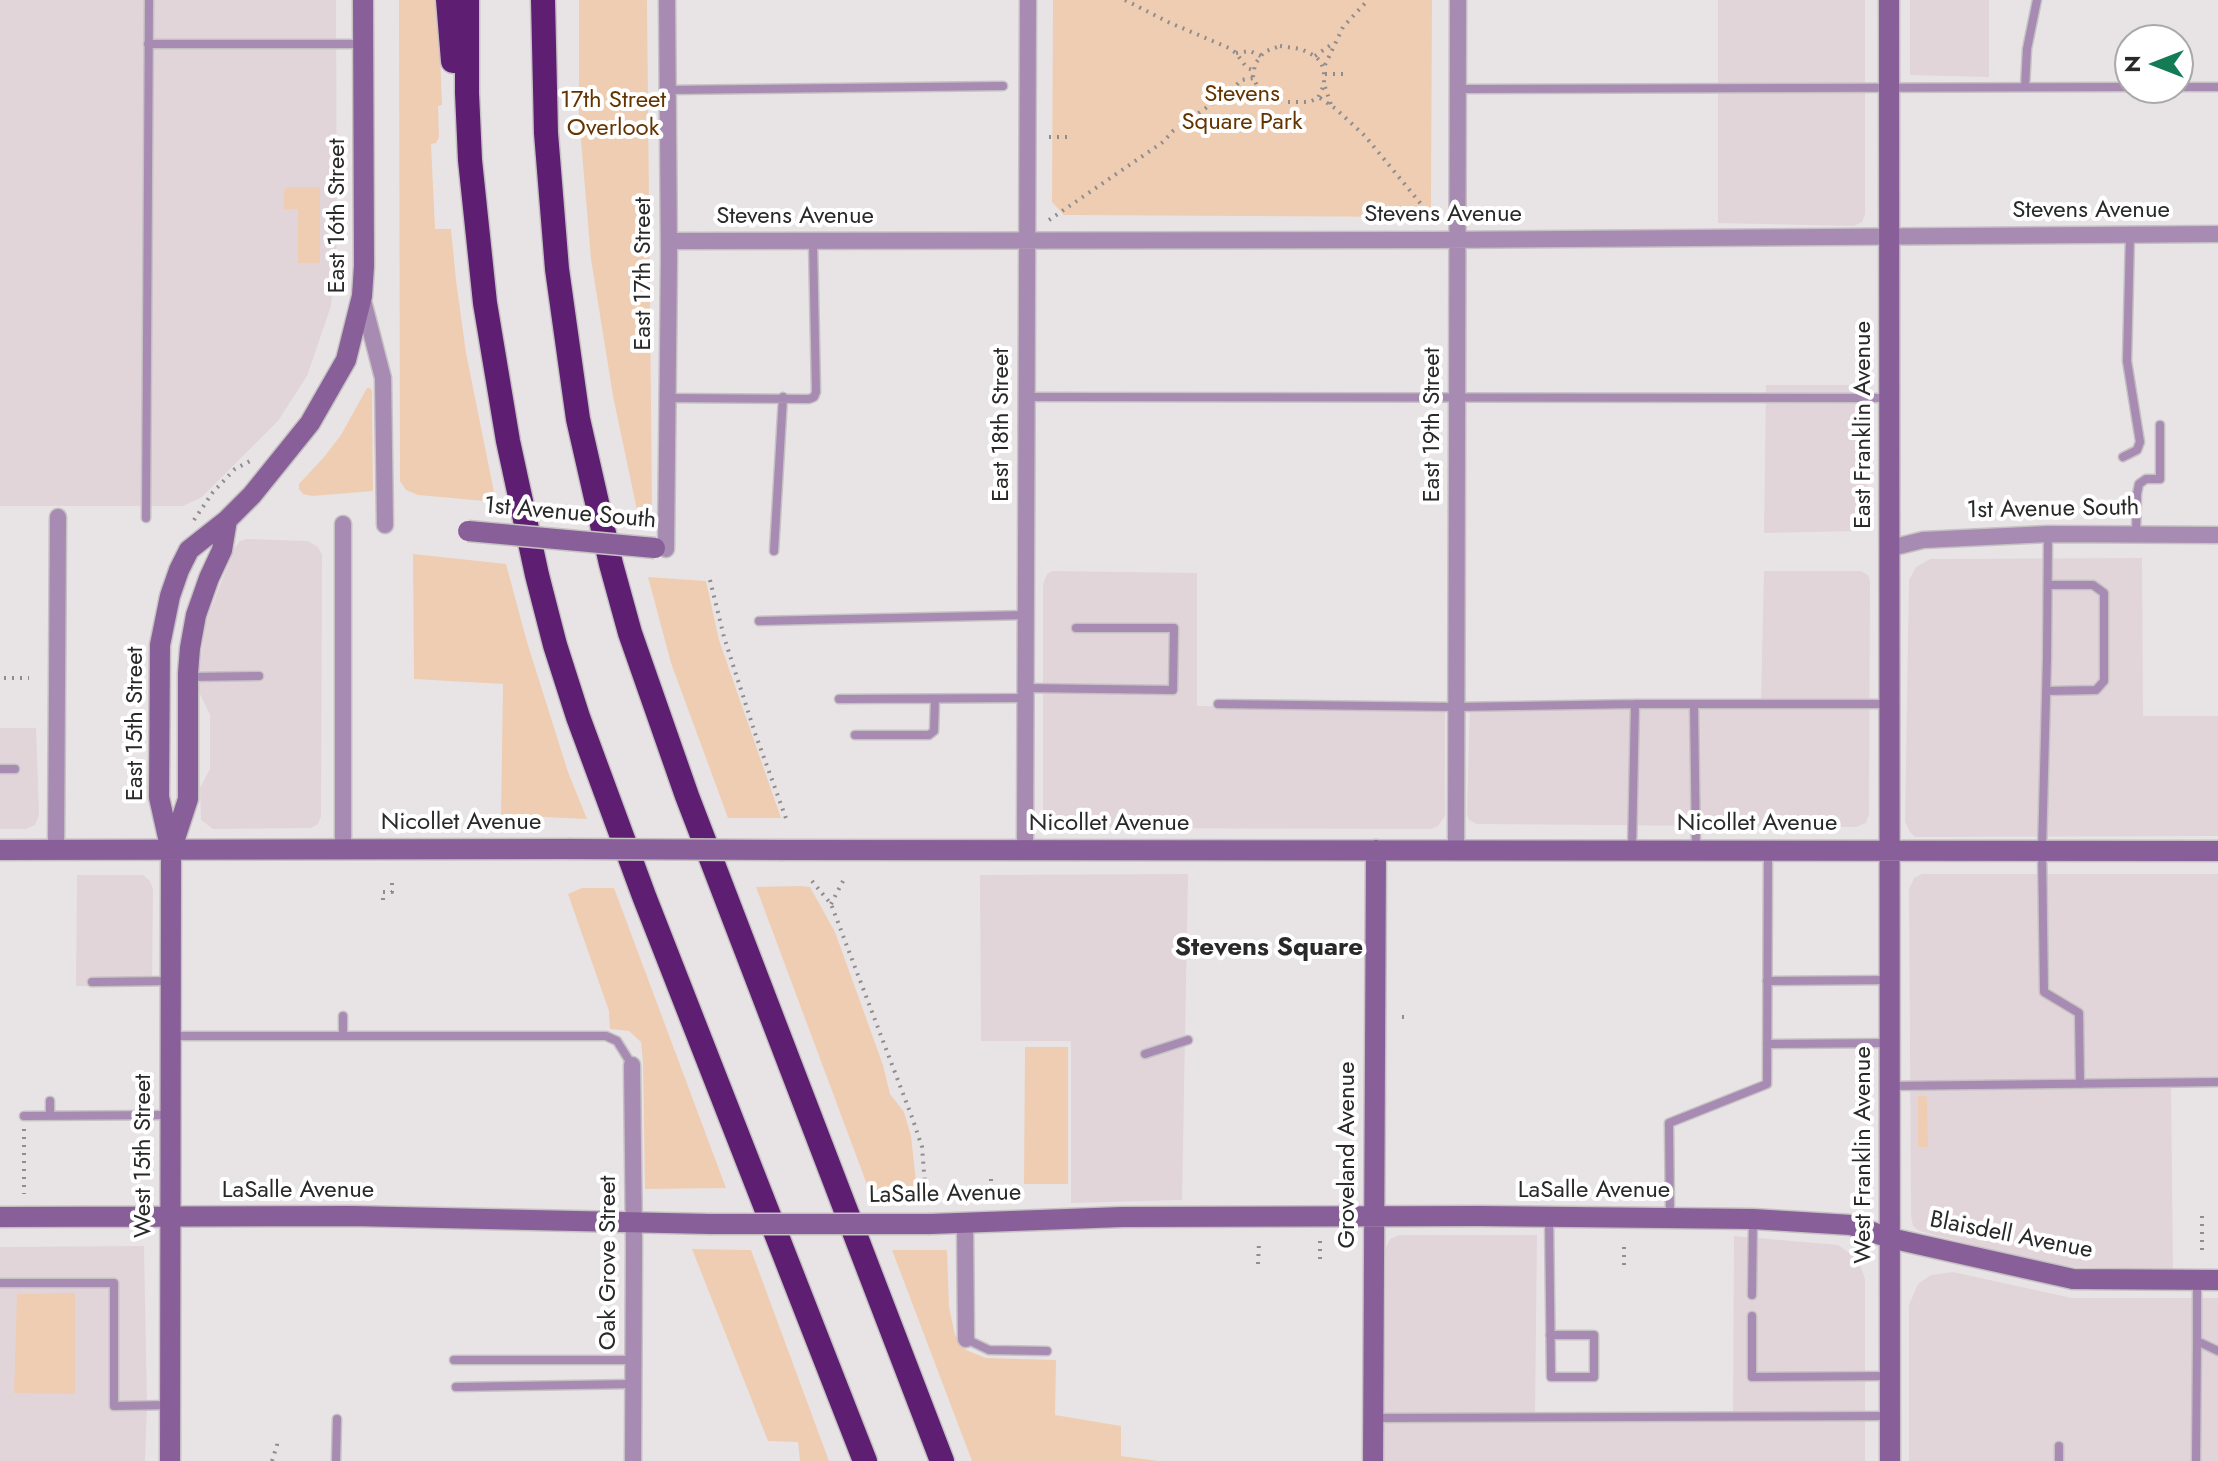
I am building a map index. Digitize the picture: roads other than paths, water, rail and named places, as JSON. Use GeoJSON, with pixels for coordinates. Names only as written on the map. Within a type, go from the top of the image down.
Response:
{"type":"FeatureCollection","features":[{"type":"Feature","properties":{"kind":"highway"},"geometry":{"type":"LineString","coordinates":[[448,0],[451,50],[493,356],[508,441],[555,645],[644,896],[865,1461]]}},
{"type":"Feature","properties":{"kind":"highway"},"geometry":{"type":"LineString","coordinates":[[467,0],[467,93],[477,229]]}},
{"type":"Feature","properties":{"kind":"highway"},"geometry":{"type":"LineString","coordinates":[[467,93],[478,0]]}},
{"type":"Feature","properties":{"kind":"highway"},"geometry":{"type":"LineString","coordinates":[[543,0],[546,133],[553,233],[585,455],[601,529],[630,633],[687,796],[942,1461]]}},
{"type":"Feature","properties":{"kind":"highway"},"geometry":{"type":"LineString","coordinates":[[559,0],[554,106],[563,311]]}},
{"type":"Feature","properties":{"kind":"street","name":"East 16th Street"},"geometry":{"type":"LineString","coordinates":[[363,0],[362,296],[383,378],[385,525]]}},
{"type":"Feature","properties":{"kind":"street","name":"East 17th Street"},"geometry":{"type":"LineString","coordinates":[[661,548],[668,398],[667,0]]}},
{"type":"Feature","properties":{"kind":"street","name":"East 18th Street"},"geometry":{"type":"LineString","coordinates":[[1025,850],[1028,0]]}},
{"type":"Feature","properties":{"kind":"street","name":"East 19th Street"},"geometry":{"type":"LineString","coordinates":[[1456,850],[1458,0]]}},
{"type":"Feature","properties":{"kind":"street","name":"East Franklin Avenue"},"geometry":{"type":"LineString","coordinates":[[1889,0],[1890,850]]}},
{"type":"Feature","properties":{"kind":"street","name":"Stevens Avenue"},"geometry":{"type":"LineString","coordinates":[[669,241],[2218,234]]}},
{"type":"Feature","properties":{"kind":"street","name":"East 15th Street"},"geometry":{"type":"LineString","coordinates":[[171,851],[159,797],[158,675],[162,632],[170,596],[189,550],[252,495],[310,423],[346,360],[362,296]]}},
{"type":"Feature","properties":{"kind":"street"},"geometry":{"type":"LineString","coordinates":[[56,850],[58,517]]}},
{"type":"Feature","properties":{"kind":"street","name":"East 15th Street"},"geometry":{"type":"LineString","coordinates":[[171,851],[188,799],[190,648],[196,615],[222,550],[227,520]]}},
{"type":"Feature","properties":{"kind":"street"},"geometry":{"type":"LineString","coordinates":[[343,524],[343,849]]}},
{"type":"Feature","properties":{"kind":"street","name":"1st Avenue South"},"geometry":{"type":"LineString","coordinates":[[468,531],[661,548]]}},
{"type":"Feature","properties":{"kind":"street","name":"1st Avenue South"},"geometry":{"type":"LineString","coordinates":[[1891,548],[1923,540],[2048,534],[2218,535]]}},
{"type":"Feature","properties":{"kind":"street","name":"Nicollet Avenue"},"geometry":{"type":"LineString","coordinates":[[0,850],[2218,851]]}},
{"type":"Feature","properties":{"kind":"street","name":"Groveland Avenue"},"geometry":{"type":"LineString","coordinates":[[1373,1461],[1376,850]]}},
{"type":"Feature","properties":{"kind":"street","name":"West Franklin Avenue"},"geometry":{"type":"LineString","coordinates":[[1890,850],[1890,1461]]}},
{"type":"Feature","properties":{"kind":"street","name":"West 15th Street"},"geometry":{"type":"LineString","coordinates":[[170,1461],[171,851]]}},
{"type":"Feature","properties":{"kind":"street","name":"Oak Grove Street"},"geometry":{"type":"LineString","coordinates":[[632,1065],[633,1461]]}},
{"type":"Feature","properties":{"kind":"street","name":"LaSalle Avenue"},"geometry":{"type":"LineString","coordinates":[[0,1217],[352,1216],[710,1224],[930,1224],[1107,1217],[1670,1217],[1851,1225],[1890,1238]]}},
{"type":"Feature","properties":{"kind":"street"},"geometry":{"type":"LineString","coordinates":[[965,1222],[966,1339]]}},
{"type":"Feature","properties":{"kind":"street","name":"Blaisdell Avenue"},"geometry":{"type":"LineString","coordinates":[[1890,1238],[2073,1279],[2218,1280]]}},
{"type":"Feature","properties":{"kind":"lane"},"geometry":{"type":"LineString","coordinates":[[146,518],[149,0]]}},
{"type":"Feature","properties":{"kind":"lane"},"geometry":{"type":"LineString","coordinates":[[2025,87],[2027,49],[2037,0]]}},
{"type":"Feature","properties":{"kind":"lane"},"geometry":{"type":"LineString","coordinates":[[148,44],[363,44]]}},
{"type":"Feature","properties":{"kind":"lane"},"geometry":{"type":"LineString","coordinates":[[667,90],[1003,86]]}},
{"type":"Feature","properties":{"kind":"lane"},"geometry":{"type":"LineString","coordinates":[[1458,89],[2114,87]]}},
{"type":"Feature","properties":{"kind":"lane"},"geometry":{"type":"LineString","coordinates":[[2194,87],[2218,87]]}},
{"type":"Feature","properties":{"kind":"lane"},"geometry":{"type":"LineString","coordinates":[[2123,457],[2137,450],[2140,442],[2127,361],[2130,235]]}},
{"type":"Feature","properties":{"kind":"lane"},"geometry":{"type":"LineString","coordinates":[[668,398],[814,397],[813,241]]}},
{"type":"Feature","properties":{"kind":"lane"},"geometry":{"type":"LineString","coordinates":[[774,551],[783,397]]}},
{"type":"Feature","properties":{"kind":"lane"},"geometry":{"type":"LineString","coordinates":[[1027,397],[1890,398]]}},
{"type":"Feature","properties":{"kind":"lane"},"geometry":{"type":"LineString","coordinates":[[2136,534],[2139,484],[2146,479],[2160,479],[2160,425]]}},
{"type":"Feature","properties":{"kind":"lane"},"geometry":{"type":"LineString","coordinates":[[2048,534],[2042,850],[2044,992],[2079,1013],[2080,1084]]}},
{"type":"Feature","properties":{"kind":"lane"},"geometry":{"type":"LineString","coordinates":[[2046,691],[2096,690],[2104,681],[2104,593],[2093,585],[2048,585]]}},
{"type":"Feature","properties":{"kind":"lane"},"geometry":{"type":"LineString","coordinates":[[759,621],[1026,615]]}},
{"type":"Feature","properties":{"kind":"lane"},"geometry":{"type":"LineString","coordinates":[[839,699],[935,699],[1025,693],[1173,690],[1174,628],[1076,628]]}},
{"type":"Feature","properties":{"kind":"lane"},"geometry":{"type":"LineString","coordinates":[[188,677],[259,676]]}},
{"type":"Feature","properties":{"kind":"lane"},"geometry":{"type":"LineString","coordinates":[[855,735],[929,735],[934,731],[935,699]]}},
{"type":"Feature","properties":{"kind":"lane"},"geometry":{"type":"LineString","coordinates":[[1218,704],[1457,707],[1890,704]]}},
{"type":"Feature","properties":{"kind":"lane"},"geometry":{"type":"LineString","coordinates":[[1632,850],[1635,704]]}},
{"type":"Feature","properties":{"kind":"lane"},"geometry":{"type":"LineString","coordinates":[[1694,704],[1696,850]]}},
{"type":"Feature","properties":{"kind":"lane"},"geometry":{"type":"LineString","coordinates":[[0,769],[15,769]]}},
{"type":"Feature","properties":{"kind":"lane"},"geometry":{"type":"LineString","coordinates":[[1670,1217],[1669,1123],[1767,1084],[1768,850]]}},
{"type":"Feature","properties":{"kind":"lane"},"geometry":{"type":"LineString","coordinates":[[1767,981],[1890,980]]}},
{"type":"Feature","properties":{"kind":"lane"},"geometry":{"type":"LineString","coordinates":[[92,982],[171,981]]}},
{"type":"Feature","properties":{"kind":"lane"},"geometry":{"type":"LineString","coordinates":[[343,1016],[343,1036]]}},
{"type":"Feature","properties":{"kind":"lane"},"geometry":{"type":"LineString","coordinates":[[171,1036],[606,1036],[617,1041],[632,1065]]}},
{"type":"Feature","properties":{"kind":"lane"},"geometry":{"type":"LineString","coordinates":[[1145,1054],[1188,1040]]}},
{"type":"Feature","properties":{"kind":"lane"},"geometry":{"type":"LineString","coordinates":[[1767,1044],[1890,1043]]}},
{"type":"Feature","properties":{"kind":"lane"},"geometry":{"type":"LineString","coordinates":[[1890,1086],[2218,1082]]}},
{"type":"Feature","properties":{"kind":"lane"},"geometry":{"type":"LineString","coordinates":[[50,1101],[50,1116]]}},
{"type":"Feature","properties":{"kind":"lane"},"geometry":{"type":"LineString","coordinates":[[24,1116],[171,1115]]}},
{"type":"Feature","properties":{"kind":"lane"},"geometry":{"type":"LineString","coordinates":[[1549,1216],[1550,1335],[1551,1377],[1594,1377],[1594,1335],[1550,1335]]}},
{"type":"Feature","properties":{"kind":"lane"},"geometry":{"type":"LineString","coordinates":[[1752,1295],[1753,1219]]}},
{"type":"Feature","properties":{"kind":"lane"},"geometry":{"type":"LineString","coordinates":[[2196,1461],[2197,1280]]}},
{"type":"Feature","properties":{"kind":"lane"},"geometry":{"type":"LineString","coordinates":[[0,1283],[114,1283],[114,1406],[170,1405]]}},
{"type":"Feature","properties":{"kind":"lane"},"geometry":{"type":"LineString","coordinates":[[1752,1316],[1752,1377],[1890,1376]]}},
{"type":"Feature","properties":{"kind":"lane"},"geometry":{"type":"LineString","coordinates":[[966,1339],[989,1350],[1047,1351]]}},
{"type":"Feature","properties":{"kind":"lane"},"geometry":{"type":"LineString","coordinates":[[2197,1341],[2218,1351]]}},
{"type":"Feature","properties":{"kind":"lane"},"geometry":{"type":"LineString","coordinates":[[454,1360],[633,1360]]}},
{"type":"Feature","properties":{"kind":"lane"},"geometry":{"type":"LineString","coordinates":[[456,1387],[633,1384]]}},
{"type":"Feature","properties":{"kind":"lane"},"geometry":{"type":"LineString","coordinates":[[1373,1418],[1890,1416]]}},
{"type":"Feature","properties":{"kind":"lane"},"geometry":{"type":"LineString","coordinates":[[336,1461],[337,1419]]}},
{"type":"Feature","properties":{"kind":"lane"},"geometry":{"type":"LineString","coordinates":[[2059,1446],[2059,1461]]}},
{"type":"Feature","properties":{"kind":"district","name":"Stevens Square"},"geometry":{"type":"Point","coordinates":[1269,949]}},
{"type":"Feature","properties":{"kind":"park label","name":"Stevens Square Park"},"geometry":{"type":"Point","coordinates":[1242,109]}},
{"type":"Feature","properties":{"kind":"park label","name":"17th Street Overlook"},"geometry":{"type":"Point","coordinates":[613,115]}}]}
